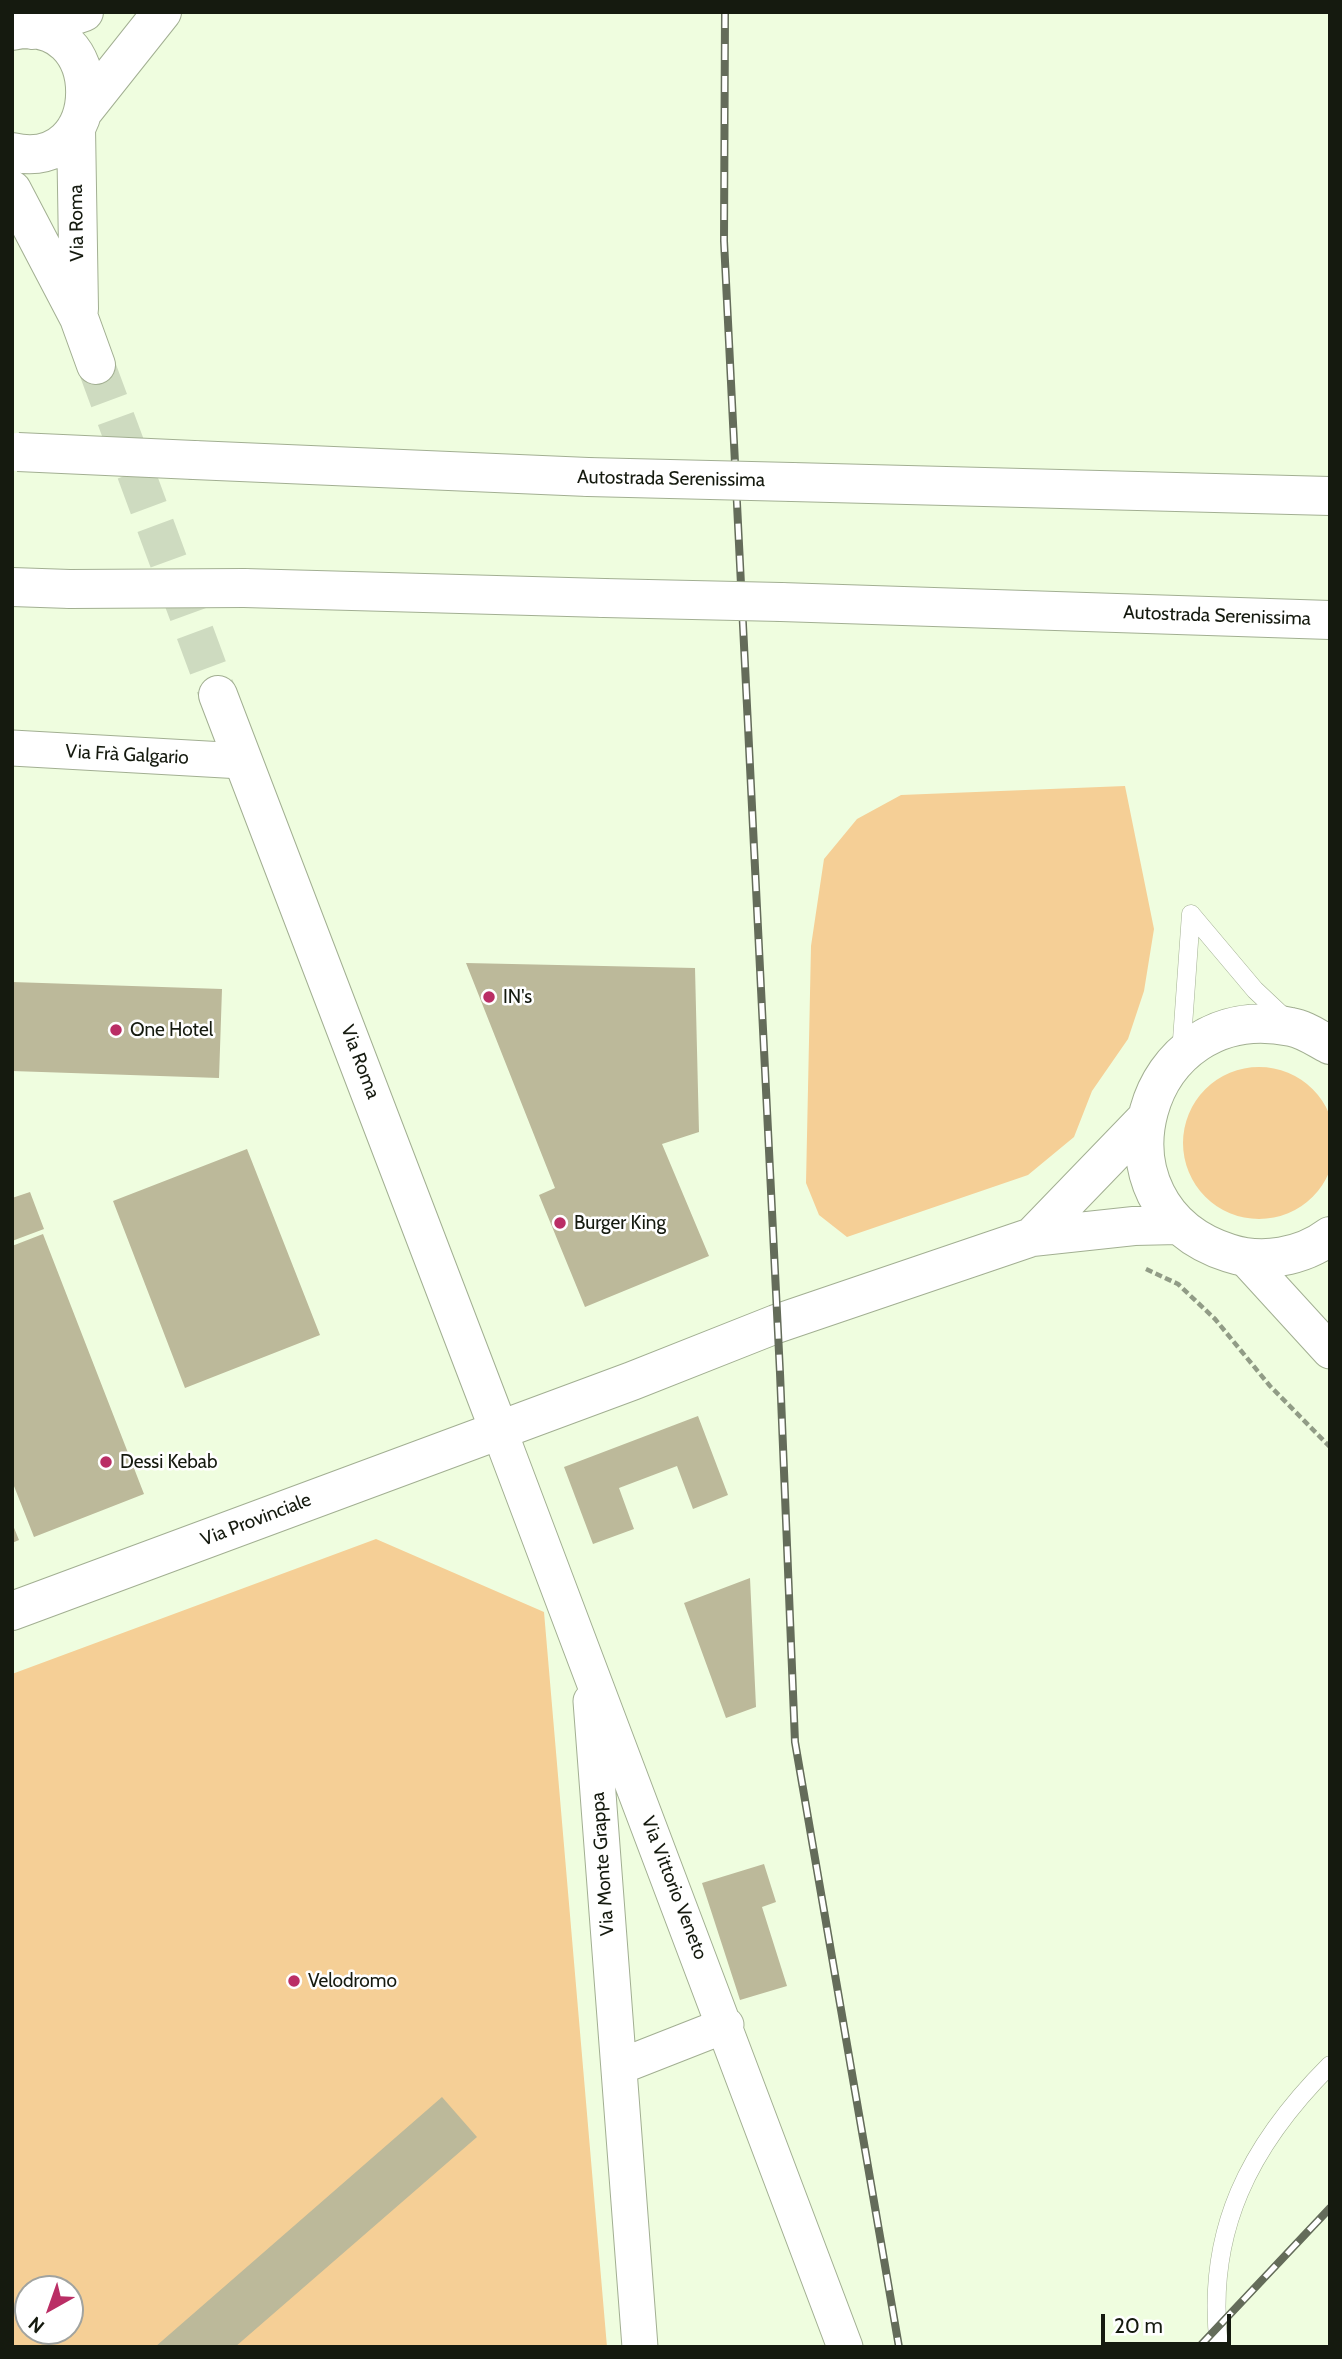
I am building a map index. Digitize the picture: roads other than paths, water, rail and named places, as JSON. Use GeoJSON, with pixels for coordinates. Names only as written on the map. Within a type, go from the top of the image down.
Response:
{"type":"FeatureCollection","features":[{"type":"Feature","properties":{"kind":"main road"},"geometry":{"type":"LineString","coordinates":[[22,31],[84,12]]}},
{"type":"Feature","properties":{"kind":"main road"},"geometry":{"type":"LineString","coordinates":[[12,152],[24,154],[44,151],[80,118],[162,12]]}},
{"type":"Feature","properties":{"kind":"main road","name":"Via Roma"},"geometry":{"type":"LineString","coordinates":[[22,31],[65,43],[79,60],[88,87],[80,118],[79,318]]}},
{"type":"Feature","properties":{"kind":"main road","name":"Via Roma"},"geometry":{"type":"LineString","coordinates":[[12,190],[79,318],[96,365]]}},
{"type":"Feature","properties":{"kind":"main road","name":"Autostrada Serenissima"},"geometry":{"type":"LineString","coordinates":[[15,452],[588,477],[1330,496]]}},
{"type":"Feature","properties":{"kind":"main road","name":"Autostrada Serenissima"},"geometry":{"type":"LineString","coordinates":[[12,587],[244,588],[781,601],[1330,620]]}},
{"type":"Feature","properties":{"kind":"main road","name":"Via Roma"},"geometry":{"type":"LineString","coordinates":[[218,695],[499,1430]]}},
{"type":"Feature","properties":{"kind":"main road"},"geometry":{"type":"LineString","coordinates":[[1330,1045],[1294,1027],[1254,1023],[1214,1032],[1181,1054],[1156,1085],[1144,1121],[1144,1159],[1156,1195],[1178,1225],[1209,1247],[1245,1258],[1283,1257],[1318,1245],[1330,1236]]}},
{"type":"Feature","properties":{"kind":"main road"},"geometry":{"type":"LineString","coordinates":[[1032,1237],[1144,1121]]}},
{"type":"Feature","properties":{"kind":"main road"},"geometry":{"type":"LineString","coordinates":[[1032,1237],[1134,1226],[1178,1225]]}},
{"type":"Feature","properties":{"kind":"main road","name":"Via Provinciale"},"geometry":{"type":"LineString","coordinates":[[12,1611],[776,1324],[1032,1237]]}},
{"type":"Feature","properties":{"kind":"street","name":"Via Frà Galgario"},"geometry":{"type":"LineString","coordinates":[[12,748],[242,761]]}},
{"type":"Feature","properties":{"kind":"street"},"geometry":{"type":"LineString","coordinates":[[1245,1258],[1330,1351]]}},
{"type":"Feature","properties":{"kind":"street","name":"Via Vittorio Veneto"},"geometry":{"type":"LineString","coordinates":[[499,1430],[726,2025],[845,2347]]}},
{"type":"Feature","properties":{"kind":"street","name":"Via Monte Grappa"},"geometry":{"type":"LineString","coordinates":[[588,1662],[640,2347]]}},
{"type":"Feature","properties":{"kind":"street"},"geometry":{"type":"LineString","coordinates":[[618,2067],[726,2025]]}},
{"type":"Feature","properties":{"kind":"lane"},"geometry":{"type":"LineString","coordinates":[[1181,1054],[1191,915],[1255,990],[1294,1027]]}},
{"type":"Feature","properties":{"kind":"lane"},"geometry":{"type":"LineString","coordinates":[[1219,2347],[1217,2268],[1227,2216],[1257,2154],[1273,2129],[1290,2106],[1330,2065]]}},
{"type":"Feature","properties":{"kind":"tunnel"},"geometry":{"type":"LineString","coordinates":[[96,365],[218,695]]}},
{"type":"Feature","properties":{"kind":"railway"},"geometry":{"type":"LineString","coordinates":[[725,12],[724,241],[780,1373],[795,1742],[899,2347]]}},
{"type":"Feature","properties":{"kind":"railway"},"geometry":{"type":"LineString","coordinates":[[1199,2347],[1330,2208]]}},
{"type":"Feature","properties":{"kind":"place","name":"IN's"},"geometry":{"type":"Point","coordinates":[489,997]}},
{"type":"Feature","properties":{"kind":"place","name":"One Hotel"},"geometry":{"type":"Point","coordinates":[116,1030]}},
{"type":"Feature","properties":{"kind":"place","name":"Burger King"},"geometry":{"type":"Point","coordinates":[560,1223]}},
{"type":"Feature","properties":{"kind":"place","name":"Dessi Kebab"},"geometry":{"type":"Point","coordinates":[106,1462]}},
{"type":"Feature","properties":{"kind":"place","name":"Velodromo"},"geometry":{"type":"Point","coordinates":[294,1981]}}]}
